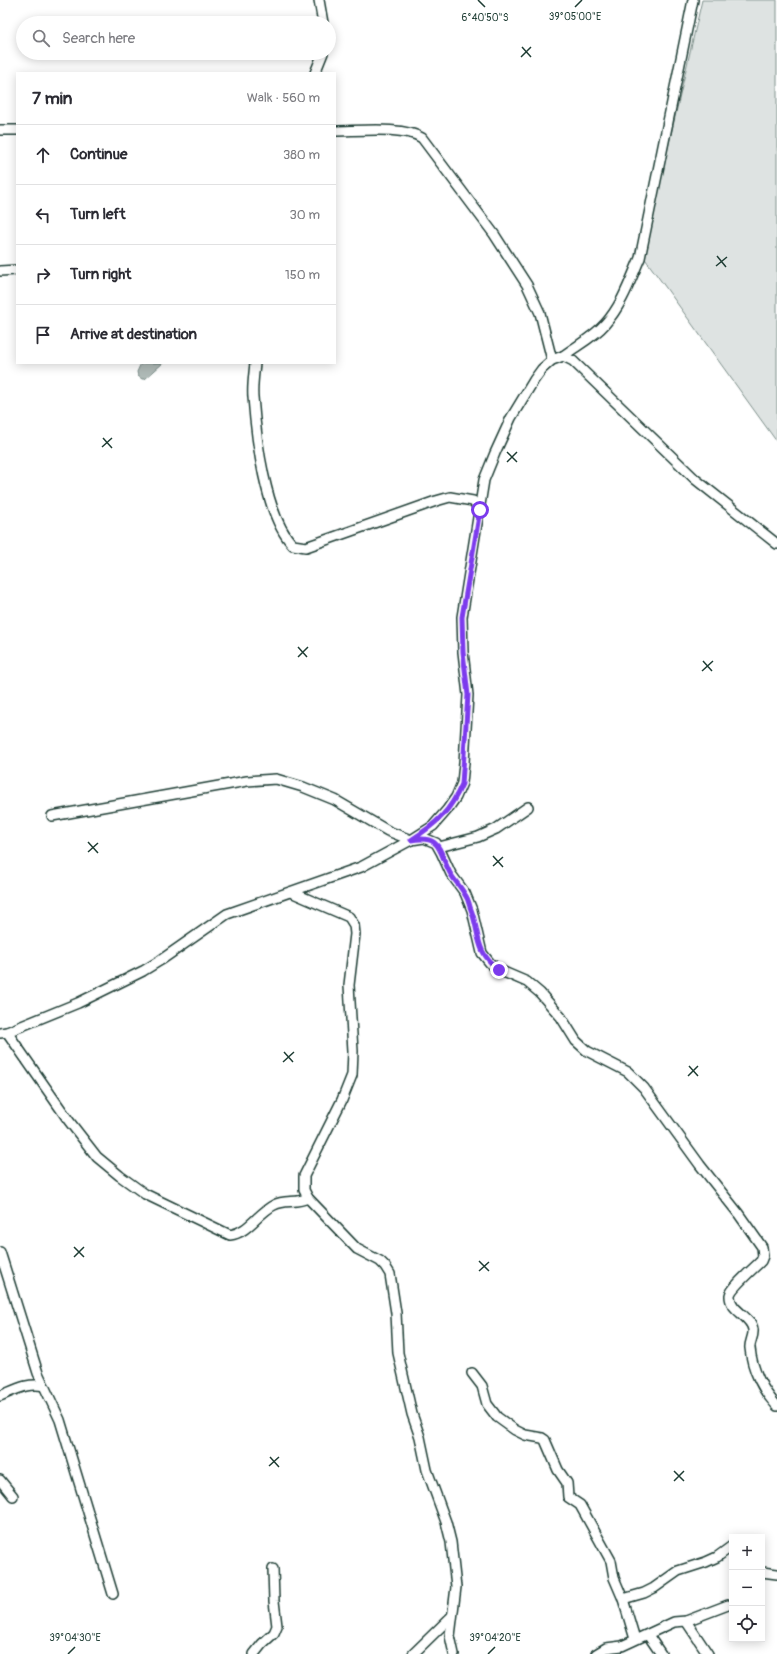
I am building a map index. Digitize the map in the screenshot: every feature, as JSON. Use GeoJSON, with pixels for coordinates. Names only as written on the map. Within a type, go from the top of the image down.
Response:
{"type":"FeatureCollection","features":[{"type":"Feature","properties":{"kind":"street"},"geometry":{"type":"LineString","coordinates":[[319,0],[322,16]]}},
{"type":"Feature","properties":{"kind":"street"},"geometry":{"type":"LineString","coordinates":[[308,1198],[300,1202],[283,1202],[274,1205],[261,1214],[243,1231],[230,1235],[145,1194],[97,1157],[4,1032],[78,1002],[143,971],[228,914],[361,867],[411,840],[433,826],[447,810],[462,784],[468,695],[463,652],[462,617],[484,480],[511,418],[542,369],[552,360],[563,356],[604,325],[616,310],[626,291],[640,258],[693,0]]}},
{"type":"Feature","properties":{"kind":"street"},"geometry":{"type":"LineString","coordinates":[[315,72],[320,60]]}},
{"type":"Feature","properties":{"kind":"street"},"geometry":{"type":"LineString","coordinates":[[0,130],[16,130]]}},
{"type":"Feature","properties":{"kind":"street"},"geometry":{"type":"LineString","coordinates":[[336,131],[403,131],[416,134],[422,138],[489,228],[527,285],[540,313],[552,360]]}},
{"type":"Feature","properties":{"kind":"street"},"geometry":{"type":"LineString","coordinates":[[0,271],[16,270]]}},
{"type":"Feature","properties":{"kind":"street"},"geometry":{"type":"LineString","coordinates":[[563,356],[573,361],[592,378],[695,479],[777,544]]}},
{"type":"Feature","properties":{"kind":"street"},"geometry":{"type":"LineString","coordinates":[[255,364],[253,396],[262,474],[281,529],[293,545],[306,547],[450,497],[473,501],[480,510]]}},
{"type":"Feature","properties":{"kind":"street"},"geometry":{"type":"LineString","coordinates":[[52,816],[247,781],[276,779],[303,787],[335,800],[388,831],[411,840],[424,838],[431,840],[438,847],[451,874],[465,893],[472,910],[482,953],[490,963],[499,970],[527,982],[536,990],[551,1005],[576,1041],[587,1051],[628,1072],[726,1197],[762,1247],[763,1256],[760,1261],[731,1292],[730,1300],[749,1321],[754,1331],[750,1347],[752,1362],[764,1390],[777,1406]]}},
{"type":"Feature","properties":{"kind":"street"},"geometry":{"type":"LineString","coordinates":[[438,847],[478,837],[496,829],[528,807]]}},
{"type":"Feature","properties":{"kind":"street"},"geometry":{"type":"LineString","coordinates":[[291,892],[349,916],[354,925],[355,934],[349,986],[354,1051],[352,1075],[342,1100],[304,1176],[304,1190],[308,1198],[357,1249],[380,1261],[390,1274],[396,1313],[398,1353],[412,1414],[420,1437],[428,1476],[446,1522],[451,1542],[456,1588],[450,1636],[454,1654]]}},
{"type":"Feature","properties":{"kind":"street"},"geometry":{"type":"LineString","coordinates":[[0,1252],[13,1298],[44,1386],[60,1420],[113,1594]]}},
{"type":"Feature","properties":{"kind":"street"},"geometry":{"type":"LineString","coordinates":[[472,1374],[482,1386],[487,1404],[497,1417],[515,1430],[525,1435],[542,1438],[545,1440],[558,1470],[567,1484],[568,1497],[580,1505],[611,1561],[614,1578],[623,1599],[635,1639]]}},
{"type":"Feature","properties":{"kind":"street"},"geometry":{"type":"LineString","coordinates":[[0,1396],[28,1385],[35,1384],[44,1386]]}},
{"type":"Feature","properties":{"kind":"street"},"geometry":{"type":"LineString","coordinates":[[0,1480],[13,1496]]}},
{"type":"Feature","properties":{"kind":"street"},"geometry":{"type":"LineString","coordinates":[[623,1599],[644,1593],[654,1588],[678,1571],[711,1559],[729,1548]]}},
{"type":"Feature","properties":{"kind":"street"},"geometry":{"type":"LineString","coordinates":[[254,1654],[274,1633],[277,1626],[274,1601],[273,1569]]}},
{"type":"Feature","properties":{"kind":"street"},"geometry":{"type":"LineString","coordinates":[[765,1572],[777,1574]]}},
{"type":"Feature","properties":{"kind":"street"},"geometry":{"type":"LineString","coordinates":[[596,1654],[606,1648],[622,1646],[674,1622],[686,1621],[728,1605]]}},
{"type":"Feature","properties":{"kind":"street"},"geometry":{"type":"LineString","coordinates":[[412,1654],[452,1616]]}},
{"type":"Feature","properties":{"kind":"street"},"geometry":{"type":"LineString","coordinates":[[686,1621],[708,1654]]}},
{"type":"Feature","properties":{"kind":"street"},"geometry":{"type":"LineString","coordinates":[[648,1635],[661,1654]]}},
{"type":"Feature","properties":{"kind":"shaded area"},"geometry":{"type":"Polygon","coordinates":[[[702,0],[777,0],[777,442],[643,256],[702,0]]]}},
{"type":"Feature","properties":{"kind":"shaded area"},"geometry":{"type":"Polygon","coordinates":[[[141,364],[162,364],[145,379],[138,376],[137,372],[141,364]]]}},
{"type":"Feature","properties":{"kind":"route"},"geometry":{"type":"LineString","coordinates":[[480,510],[462,617],[463,652],[468,695],[462,784],[447,810],[433,826],[411,840],[424,838],[436,843],[451,874],[465,893],[472,910],[482,953],[490,963],[499,970]]}}]}
